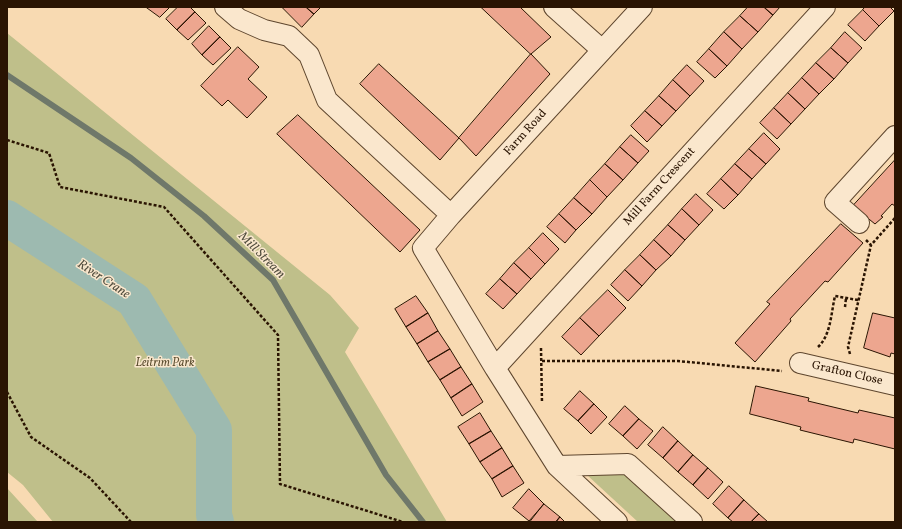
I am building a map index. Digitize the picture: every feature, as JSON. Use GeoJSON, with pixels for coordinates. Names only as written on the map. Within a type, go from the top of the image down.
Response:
{"type":"FeatureCollection","features":[{"type":"Feature","properties":{"kind":"street"},"geometry":{"type":"LineString","coordinates":[[225,7],[239,19],[264,30],[289,36],[310,55],[327,100],[451,215]]}},
{"type":"Feature","properties":{"kind":"street"},"geometry":{"type":"LineString","coordinates":[[554,7],[602,50]]}},
{"type":"Feature","properties":{"kind":"street","name":"Farm Road"},"geometry":{"type":"LineString","coordinates":[[495,368],[424,248],[451,215],[642,7]]}},
{"type":"Feature","properties":{"kind":"street","name":"Mill Farm Crescent"},"geometry":{"type":"LineString","coordinates":[[495,368],[825,7]]}},
{"type":"Feature","properties":{"kind":"street"},"geometry":{"type":"LineString","coordinates":[[859,223],[835,202],[895,136]]}},
{"type":"Feature","properties":{"kind":"street","name":"Grafton Close"},"geometry":{"type":"LineString","coordinates":[[800,364],[895,385]]}},
{"type":"Feature","properties":{"kind":"street"},"geometry":{"type":"LineString","coordinates":[[495,368],[557,466],[617,522]]}},
{"type":"Feature","properties":{"kind":"street"},"geometry":{"type":"LineString","coordinates":[[557,466],[628,464],[692,522]]}},
{"type":"Feature","properties":{"kind":"path"},"geometry":{"type":"LineString","coordinates":[[7,140],[49,153],[60,187],[164,207],[278,335],[280,484],[402,522]]}},
{"type":"Feature","properties":{"kind":"path"},"geometry":{"type":"LineString","coordinates":[[853,358],[848,347],[871,245]]}},
{"type":"Feature","properties":{"kind":"path"},"geometry":{"type":"LineString","coordinates":[[814,349],[824,339],[828,332],[835,296],[858,300]]}},
{"type":"Feature","properties":{"kind":"path"},"geometry":{"type":"LineString","coordinates":[[845,307],[846,298]]}},
{"type":"Feature","properties":{"kind":"path"},"geometry":{"type":"LineString","coordinates":[[538,321],[542,361],[542,405]]}},
{"type":"Feature","properties":{"kind":"path"},"geometry":{"type":"LineString","coordinates":[[542,361],[678,361],[796,373],[800,364]]}},
{"type":"Feature","properties":{"kind":"path"},"geometry":{"type":"LineString","coordinates":[[7,392],[31,437],[90,478],[132,522]]}},
{"type":"Feature","properties":{"kind":"green space","name":"Leitrim Park"},"geometry":{"type":"Polygon","coordinates":[[[7,33],[330,295],[359,328],[345,352],[447,522],[53,522],[23,485],[7,472],[7,33]]]}},
{"type":"Feature","properties":{"kind":"green space"},"geometry":{"type":"Polygon","coordinates":[[[623,473],[678,522],[638,522],[587,475],[623,473]]]}},
{"type":"Feature","properties":{"kind":"green space"},"geometry":{"type":"Polygon","coordinates":[[[7,488],[38,522],[7,522],[7,488]]]}},
{"type":"Feature","properties":{"kind":"building"},"geometry":{"type":"Polygon","coordinates":[[[146,7],[170,7],[160,17],[146,7]]]}},
{"type":"Feature","properties":{"kind":"building"},"geometry":{"type":"Polygon","coordinates":[[[178,7],[190,7],[195,12],[177,30],[166,19],[178,7]]]}},
{"type":"Feature","properties":{"kind":"building"},"geometry":{"type":"Polygon","coordinates":[[[282,7],[306,7],[314,14],[302,27],[282,7]]]}},
{"type":"Feature","properties":{"kind":"building"},"geometry":{"type":"Polygon","coordinates":[[[306,7],[321,7],[314,14],[306,7]]]}},
{"type":"Feature","properties":{"kind":"building"},"geometry":{"type":"Polygon","coordinates":[[[481,7],[520,7],[551,37],[531,54],[481,7]]]}},
{"type":"Feature","properties":{"kind":"building"},"geometry":{"type":"Polygon","coordinates":[[[748,7],[764,7],[773,15],[758,32],[740,16],[748,7]]]}},
{"type":"Feature","properties":{"kind":"building"},"geometry":{"type":"Polygon","coordinates":[[[764,7],[780,7],[773,15],[764,7]]]}},
{"type":"Feature","properties":{"kind":"building"},"geometry":{"type":"Polygon","coordinates":[[[865,7],[890,7],[894,11],[879,26],[863,10],[865,7]]]}},
{"type":"Feature","properties":{"kind":"building"},"geometry":{"type":"Polygon","coordinates":[[[863,10],[879,26],[865,41],[848,25],[863,10]]]}},
{"type":"Feature","properties":{"kind":"building"},"geometry":{"type":"Polygon","coordinates":[[[195,12],[206,23],[188,40],[177,30],[195,12]]]}},
{"type":"Feature","properties":{"kind":"building"},"geometry":{"type":"Polygon","coordinates":[[[740,16],[758,32],[742,49],[724,32],[740,16]]]}},
{"type":"Feature","properties":{"kind":"building"},"geometry":{"type":"Polygon","coordinates":[[[209,26],[220,37],[202,55],[192,44],[209,26]]]}},
{"type":"Feature","properties":{"kind":"building"},"geometry":{"type":"Polygon","coordinates":[[[724,32],[742,49],[727,66],[709,49],[724,32]]]}},
{"type":"Feature","properties":{"kind":"building"},"geometry":{"type":"Polygon","coordinates":[[[845,32],[862,48],[848,63],[831,48],[845,32]]]}},
{"type":"Feature","properties":{"kind":"building"},"geometry":{"type":"Polygon","coordinates":[[[220,37],[231,48],[213,65],[202,55],[220,37]]]}},
{"type":"Feature","properties":{"kind":"building"},"geometry":{"type":"Polygon","coordinates":[[[238,47],[259,67],[248,79],[267,97],[247,118],[228,100],[222,106],[201,86],[238,47]]]}},
{"type":"Feature","properties":{"kind":"building"},"geometry":{"type":"Polygon","coordinates":[[[831,48],[848,63],[834,79],[816,63],[831,48]]]}},
{"type":"Feature","properties":{"kind":"building"},"geometry":{"type":"Polygon","coordinates":[[[709,49],[727,66],[715,78],[697,62],[709,49]]]}},
{"type":"Feature","properties":{"kind":"building"},"geometry":{"type":"Polygon","coordinates":[[[531,54],[550,74],[476,156],[459,138],[531,54]]]}},
{"type":"Feature","properties":{"kind":"building"},"geometry":{"type":"Polygon","coordinates":[[[816,63],[834,79],[819,94],[802,78],[816,63]]]}},
{"type":"Feature","properties":{"kind":"building"},"geometry":{"type":"Polygon","coordinates":[[[379,64],[459,138],[440,160],[360,84],[379,64]]]}},
{"type":"Feature","properties":{"kind":"building"},"geometry":{"type":"Polygon","coordinates":[[[687,65],[704,81],[690,96],[673,80],[687,65]]]}},
{"type":"Feature","properties":{"kind":"building"},"geometry":{"type":"Polygon","coordinates":[[[802,78],[819,94],[805,109],[788,93],[802,78]]]}},
{"type":"Feature","properties":{"kind":"building"},"geometry":{"type":"Polygon","coordinates":[[[673,80],[690,96],[676,111],[659,96],[673,80]]]}},
{"type":"Feature","properties":{"kind":"building"},"geometry":{"type":"Polygon","coordinates":[[[788,93],[805,109],[791,124],[774,108],[788,93]]]}},
{"type":"Feature","properties":{"kind":"building"},"geometry":{"type":"Polygon","coordinates":[[[659,96],[676,111],[662,126],[645,111],[659,96]]]}},
{"type":"Feature","properties":{"kind":"building"},"geometry":{"type":"Polygon","coordinates":[[[774,108],[791,124],[777,139],[760,123],[774,108]]]}},
{"type":"Feature","properties":{"kind":"building"},"geometry":{"type":"Polygon","coordinates":[[[645,111],[662,126],[647,142],[631,126],[645,111]]]}},
{"type":"Feature","properties":{"kind":"building"},"geometry":{"type":"Polygon","coordinates":[[[298,115],[420,230],[400,252],[277,134],[298,115]]]}},
{"type":"Feature","properties":{"kind":"building"},"geometry":{"type":"Polygon","coordinates":[[[764,133],[780,149],[766,164],[749,149],[764,133]]]}},
{"type":"Feature","properties":{"kind":"building"},"geometry":{"type":"Polygon","coordinates":[[[631,135],[649,151],[638,163],[620,147],[631,135]]]}},
{"type":"Feature","properties":{"kind":"building"},"geometry":{"type":"Polygon","coordinates":[[[620,147],[638,163],[623,180],[605,164],[620,147]]]}},
{"type":"Feature","properties":{"kind":"building"},"geometry":{"type":"Polygon","coordinates":[[[749,149],[766,164],[752,179],[735,164],[749,149]]]}},
{"type":"Feature","properties":{"kind":"building"},"geometry":{"type":"Polygon","coordinates":[[[895,160],[895,206],[892,204],[881,216],[883,217],[875,224],[853,206],[895,160]]]}},
{"type":"Feature","properties":{"kind":"building"},"geometry":{"type":"Polygon","coordinates":[[[605,164],[623,180],[607,197],[590,180],[605,164]]]}},
{"type":"Feature","properties":{"kind":"building"},"geometry":{"type":"Polygon","coordinates":[[[735,164],[752,179],[738,195],[721,179],[735,164]]]}},
{"type":"Feature","properties":{"kind":"building"},"geometry":{"type":"Polygon","coordinates":[[[721,179],[738,195],[724,209],[707,194],[721,179]]]}},
{"type":"Feature","properties":{"kind":"building"},"geometry":{"type":"Polygon","coordinates":[[[590,180],[607,197],[592,214],[574,198],[590,180]]]}},
{"type":"Feature","properties":{"kind":"building"},"geometry":{"type":"Polygon","coordinates":[[[696,194],[713,210],[699,225],[682,209],[696,194]]]}},
{"type":"Feature","properties":{"kind":"building"},"geometry":{"type":"Polygon","coordinates":[[[574,198],[592,214],[576,230],[559,214],[574,198]]]}},
{"type":"Feature","properties":{"kind":"building"},"geometry":{"type":"Polygon","coordinates":[[[682,209],[699,225],[685,240],[668,225],[682,209]]]}},
{"type":"Feature","properties":{"kind":"building"},"geometry":{"type":"Polygon","coordinates":[[[559,214],[576,230],[565,243],[547,227],[559,214]]]}},
{"type":"Feature","properties":{"kind":"building"},"geometry":{"type":"Polygon","coordinates":[[[841,224],[863,243],[828,282],[825,281],[790,319],[791,321],[755,362],[735,343],[770,304],[767,302],[841,224]]]}},
{"type":"Feature","properties":{"kind":"building"},"geometry":{"type":"Polygon","coordinates":[[[668,225],[685,240],[671,256],[654,240],[668,225]]]}},
{"type":"Feature","properties":{"kind":"building"},"geometry":{"type":"Polygon","coordinates":[[[543,233],[559,249],[545,264],[529,248],[543,233]]]}},
{"type":"Feature","properties":{"kind":"building"},"geometry":{"type":"Polygon","coordinates":[[[654,240],[671,256],[656,270],[640,255],[654,240]]]}},
{"type":"Feature","properties":{"kind":"building"},"geometry":{"type":"Polygon","coordinates":[[[529,248],[545,264],[531,279],[514,263],[529,248]]]}},
{"type":"Feature","properties":{"kind":"building"},"geometry":{"type":"Polygon","coordinates":[[[640,255],[656,270],[642,286],[625,270],[640,255]]]}},
{"type":"Feature","properties":{"kind":"building"},"geometry":{"type":"Polygon","coordinates":[[[514,263],[531,279],[517,294],[500,279],[514,263]]]}},
{"type":"Feature","properties":{"kind":"building"},"geometry":{"type":"Polygon","coordinates":[[[625,270],[642,286],[628,301],[611,285],[625,270]]]}},
{"type":"Feature","properties":{"kind":"building"},"geometry":{"type":"Polygon","coordinates":[[[500,279],[517,294],[503,309],[486,294],[500,279]]]}},
{"type":"Feature","properties":{"kind":"building"},"geometry":{"type":"Polygon","coordinates":[[[608,290],[626,308],[599,336],[580,318],[608,290]]]}},
{"type":"Feature","properties":{"kind":"building"},"geometry":{"type":"Polygon","coordinates":[[[416,296],[428,313],[406,327],[395,309],[416,296]]]}},
{"type":"Feature","properties":{"kind":"building"},"geometry":{"type":"Polygon","coordinates":[[[428,313],[438,331],[417,344],[406,327],[428,313]]]}},
{"type":"Feature","properties":{"kind":"building"},"geometry":{"type":"Polygon","coordinates":[[[873,313],[895,318],[895,354],[891,353],[890,357],[864,348],[873,313]]]}},
{"type":"Feature","properties":{"kind":"building"},"geometry":{"type":"Polygon","coordinates":[[[580,318],[599,336],[581,355],[562,337],[580,318]]]}},
{"type":"Feature","properties":{"kind":"building"},"geometry":{"type":"Polygon","coordinates":[[[438,331],[450,349],[428,362],[417,344],[438,331]]]}},
{"type":"Feature","properties":{"kind":"building"},"geometry":{"type":"Polygon","coordinates":[[[450,349],[461,367],[440,380],[428,362],[450,349]]]}},
{"type":"Feature","properties":{"kind":"building"},"geometry":{"type":"Polygon","coordinates":[[[461,367],[472,384],[451,398],[440,380],[461,367]]]}},
{"type":"Feature","properties":{"kind":"building"},"geometry":{"type":"Polygon","coordinates":[[[472,384],[483,402],[462,416],[451,398],[472,384]]]}},
{"type":"Feature","properties":{"kind":"building"},"geometry":{"type":"Polygon","coordinates":[[[756,386],[809,398],[808,401],[858,413],[859,410],[895,418],[895,449],[854,439],[853,443],[800,430],[801,427],[750,414],[756,386]]]}},
{"type":"Feature","properties":{"kind":"building"},"geometry":{"type":"Polygon","coordinates":[[[580,391],[594,404],[578,421],[564,409],[580,391]]]}},
{"type":"Feature","properties":{"kind":"building"},"geometry":{"type":"Polygon","coordinates":[[[594,404],[607,417],[591,434],[578,421],[594,404]]]}},
{"type":"Feature","properties":{"kind":"building"},"geometry":{"type":"Polygon","coordinates":[[[625,406],[639,419],[623,436],[609,424],[625,406]]]}},
{"type":"Feature","properties":{"kind":"building"},"geometry":{"type":"Polygon","coordinates":[[[480,413],[491,431],[469,444],[458,427],[480,413]]]}},
{"type":"Feature","properties":{"kind":"building"},"geometry":{"type":"Polygon","coordinates":[[[639,419],[653,431],[637,449],[623,436],[639,419]]]}},
{"type":"Feature","properties":{"kind":"building"},"geometry":{"type":"Polygon","coordinates":[[[663,427],[678,441],[663,458],[648,445],[663,427]]]}},
{"type":"Feature","properties":{"kind":"building"},"geometry":{"type":"Polygon","coordinates":[[[491,431],[502,448],[480,462],[469,444],[491,431]]]}},
{"type":"Feature","properties":{"kind":"building"},"geometry":{"type":"Polygon","coordinates":[[[678,441],[693,455],[678,472],[663,458],[678,441]]]}},
{"type":"Feature","properties":{"kind":"building"},"geometry":{"type":"Polygon","coordinates":[[[502,448],[513,466],[492,479],[480,462],[502,448]]]}},
{"type":"Feature","properties":{"kind":"building"},"geometry":{"type":"Polygon","coordinates":[[[693,455],[708,468],[693,485],[678,472],[693,455]]]}},
{"type":"Feature","properties":{"kind":"building"},"geometry":{"type":"Polygon","coordinates":[[[513,466],[524,483],[502,497],[492,479],[513,466]]]}},
{"type":"Feature","properties":{"kind":"building"},"geometry":{"type":"Polygon","coordinates":[[[708,468],[723,482],[708,499],[693,485],[708,468]]]}},
{"type":"Feature","properties":{"kind":"building"},"geometry":{"type":"Polygon","coordinates":[[[729,486],[744,500],[728,518],[713,504],[729,486]]]}},
{"type":"Feature","properties":{"kind":"building"},"geometry":{"type":"Polygon","coordinates":[[[529,489],[544,504],[529,521],[513,508],[529,489]]]}},
{"type":"Feature","properties":{"kind":"building"},"geometry":{"type":"Polygon","coordinates":[[[744,500],[759,514],[751,522],[733,522],[728,518],[744,500]]]}},
{"type":"Feature","properties":{"kind":"building"},"geometry":{"type":"Polygon","coordinates":[[[544,504],[560,517],[556,522],[530,522],[544,504]]]}},
{"type":"Feature","properties":{"kind":"building"},"geometry":{"type":"Polygon","coordinates":[[[759,514],[768,522],[751,522],[759,514]]]}},
{"type":"Feature","properties":{"kind":"building"},"geometry":{"type":"Polygon","coordinates":[[[560,517],[565,522],[556,522],[560,517]]]}},
{"type":"Feature","properties":{"kind":"waterway","name":"Mill Stream"},"geometry":{"type":"LineString","coordinates":[[7,75],[131,158],[204,216],[273,280],[386,475],[423,522]]}},
{"type":"Feature","properties":{"kind":"waterway","name":"River Crane"},"geometry":{"type":"LineString","coordinates":[[7,218],[134,300],[214,430],[214,515],[216,522]]}}]}
